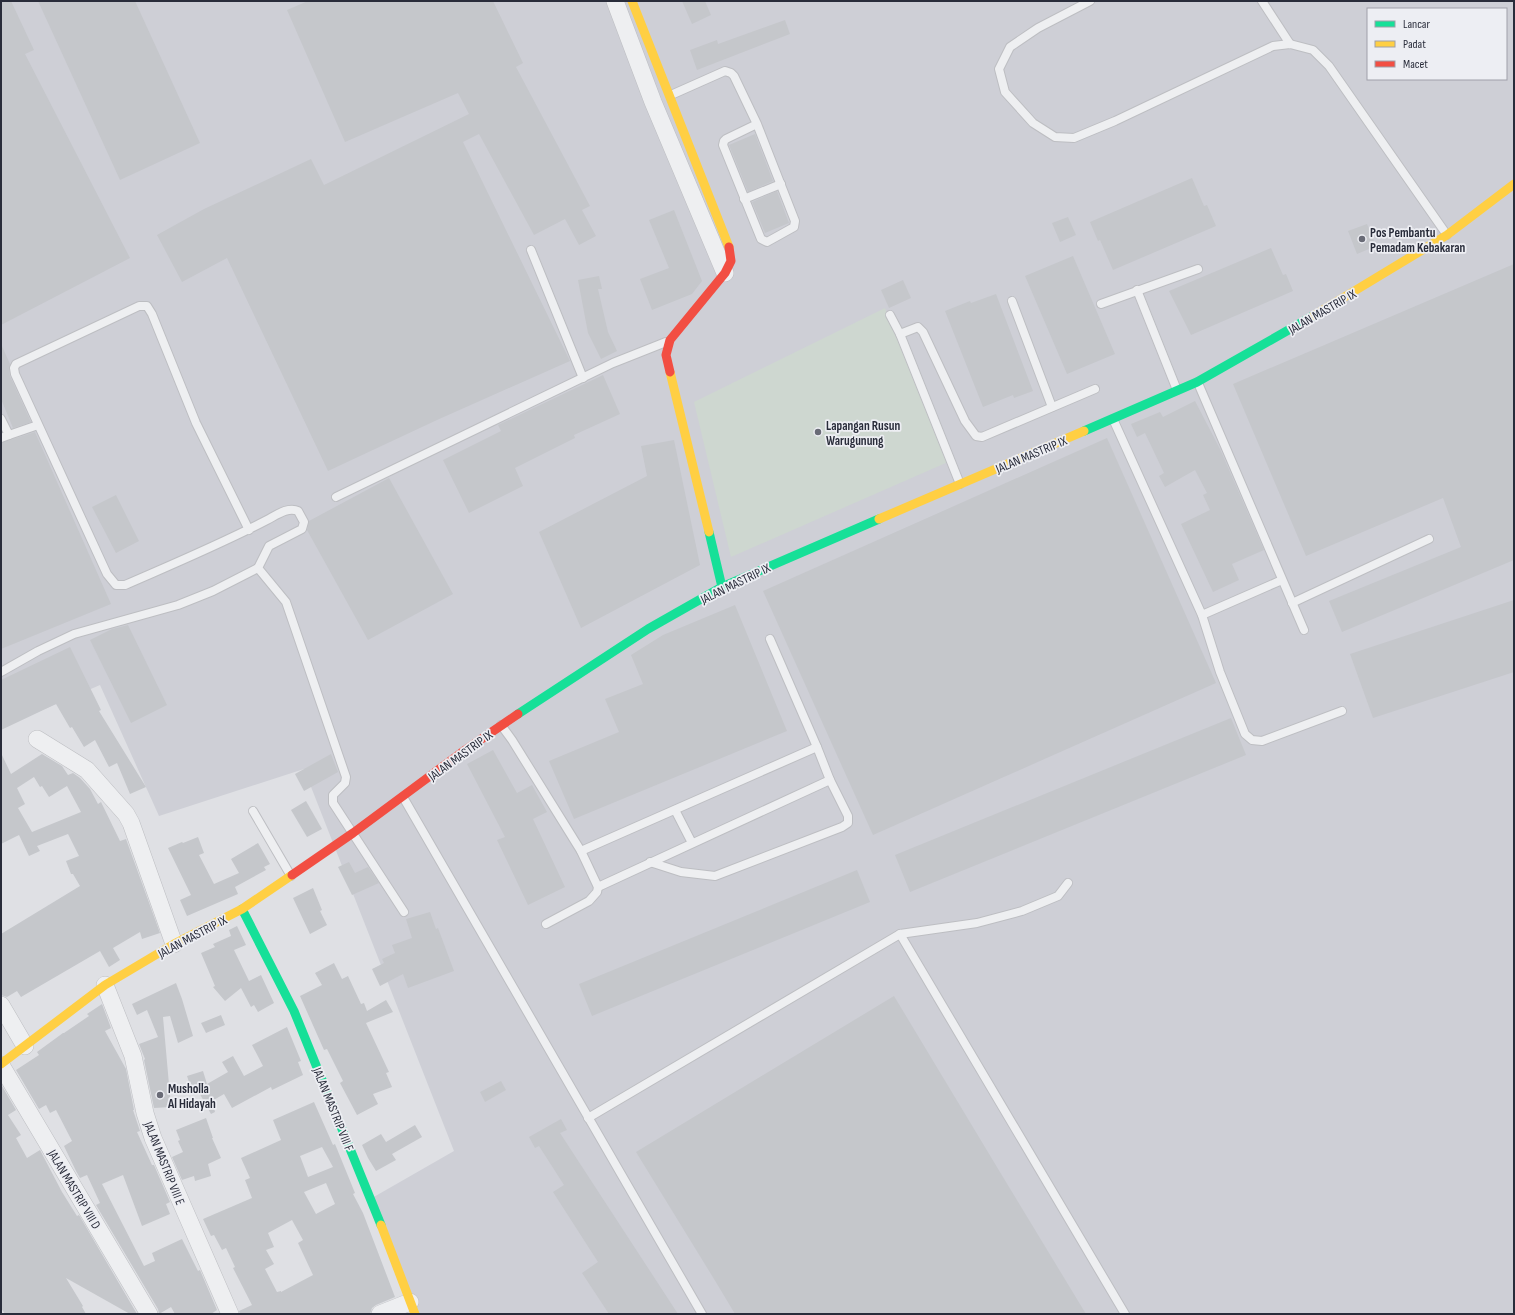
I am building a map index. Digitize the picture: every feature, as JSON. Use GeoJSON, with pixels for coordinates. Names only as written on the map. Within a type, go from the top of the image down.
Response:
{"type":"FeatureCollection","features":[{"type":"Feature","properties":{"kind":"street"},"geometry":{"type":"LineString","coordinates":[[615,1],[661,99]]}},
{"type":"Feature","properties":{"kind":"street"},"geometry":{"type":"LineString","coordinates":[[632,1],[661,99],[724,273],[670,340],[665,349],[665,358],[672,377],[722,587]]}},
{"type":"Feature","properties":{"kind":"street","name":"JALAN MASTRIP IX"},"geometry":{"type":"LineString","coordinates":[[1,1064],[105,986],[174,944],[242,909],[291,877],[501,725],[648,629],[722,587],[1197,382],[1359,289],[1447,235],[1514,184]]}},
{"type":"Feature","properties":{"kind":"street"},"geometry":{"type":"LineString","coordinates":[[37,738],[88,770],[132,823],[174,944]]}},
{"type":"Feature","properties":{"kind":"street","name":"JALAN MASTRIP VIII F"},"geometry":{"type":"LineString","coordinates":[[242,909],[294,1011],[364,1182],[413,1308]]}},
{"type":"Feature","properties":{"kind":"street","name":"JALAN MASTRIP VIII E"},"geometry":{"type":"LineString","coordinates":[[105,986],[133,1056],[145,1113],[153,1138],[230,1314]]}},
{"type":"Feature","properties":{"kind":"street"},"geometry":{"type":"LineString","coordinates":[[1,1005],[25,1046]]}},
{"type":"Feature","properties":{"kind":"street","name":"JALAN MASTRIP VIII D"},"geometry":{"type":"LineString","coordinates":[[1,1064],[149,1314]]}},
{"type":"Feature","properties":{"kind":"street"},"geometry":{"type":"LineString","coordinates":[[380,1314],[413,1308]]}},
{"type":"Feature","properties":{"kind":"lane"},"geometry":{"type":"LineString","coordinates":[[1090,1],[1038,28],[1010,47],[999,69],[1005,92],[1033,123],[1055,136],[1074,138],[1115,121],[1273,46],[1290,44],[1313,50],[1329,66],[1447,235]]}},
{"type":"Feature","properties":{"kind":"lane"},"geometry":{"type":"LineString","coordinates":[[1262,1],[1290,44]]}},
{"type":"Feature","properties":{"kind":"lane"},"geometry":{"type":"LineString","coordinates":[[661,99],[725,71],[734,76],[757,124],[796,224],[794,227],[767,242],[761,238],[723,145],[724,141],[757,124]]}},
{"type":"Feature","properties":{"kind":"lane"},"geometry":{"type":"LineString","coordinates":[[744,199],[781,184]]}},
{"type":"Feature","properties":{"kind":"lane"},"geometry":{"type":"LineString","coordinates":[[531,250],[582,378]]}},
{"type":"Feature","properties":{"kind":"lane"},"geometry":{"type":"LineString","coordinates":[[1100,304],[1198,269]]}},
{"type":"Feature","properties":{"kind":"lane"},"geometry":{"type":"LineString","coordinates":[[1138,290],[1177,391]]}},
{"type":"Feature","properties":{"kind":"lane"},"geometry":{"type":"LineString","coordinates":[[1012,300],[1052,407]]}},
{"type":"Feature","properties":{"kind":"lane"},"geometry":{"type":"LineString","coordinates":[[1,672],[38,651],[74,634],[178,606],[213,591],[258,568],[268,546],[302,528],[304,522],[298,511],[291,509],[248,530],[125,585],[116,585],[107,574],[38,425],[15,374],[14,368],[16,364],[139,306],[147,306],[152,314],[196,423],[248,530]]}},
{"type":"Feature","properties":{"kind":"lane"},"geometry":{"type":"LineString","coordinates":[[890,315],[900,334],[960,484]]}},
{"type":"Feature","properties":{"kind":"lane"},"geometry":{"type":"LineString","coordinates":[[900,334],[918,327],[923,332],[965,421],[976,436],[982,437],[1095,389]]}},
{"type":"Feature","properties":{"kind":"lane"},"geometry":{"type":"LineString","coordinates":[[336,497],[613,363],[670,340]]}},
{"type":"Feature","properties":{"kind":"lane"},"geometry":{"type":"LineString","coordinates":[[1197,382],[1304,630]]}},
{"type":"Feature","properties":{"kind":"lane"},"geometry":{"type":"LineString","coordinates":[[1,419],[9,435]]}},
{"type":"Feature","properties":{"kind":"lane"},"geometry":{"type":"LineString","coordinates":[[1112,419],[1202,614],[1220,672],[1245,734],[1252,740],[1262,741],[1342,711]]}},
{"type":"Feature","properties":{"kind":"lane"},"geometry":{"type":"LineString","coordinates":[[1,438],[38,425]]}},
{"type":"Feature","properties":{"kind":"lane"},"geometry":{"type":"LineString","coordinates":[[1292,602],[1429,539]]}},
{"type":"Feature","properties":{"kind":"lane"},"geometry":{"type":"LineString","coordinates":[[258,568],[286,602],[346,777],[345,783],[332,795],[333,803],[404,912]]}},
{"type":"Feature","properties":{"kind":"lane"},"geometry":{"type":"LineString","coordinates":[[1202,614],[1282,580]]}},
{"type":"Feature","properties":{"kind":"lane"},"geometry":{"type":"LineString","coordinates":[[650,862],[681,872],[715,876],[842,827],[848,823],[848,816],[830,780],[770,639]]}},
{"type":"Feature","properties":{"kind":"lane"},"geometry":{"type":"LineString","coordinates":[[501,725],[512,740],[581,851],[598,886],[597,892],[589,901],[546,924]]}},
{"type":"Feature","properties":{"kind":"lane"},"geometry":{"type":"LineString","coordinates":[[581,851],[817,747]]}},
{"type":"Feature","properties":{"kind":"lane"},"geometry":{"type":"LineString","coordinates":[[598,886],[830,780]]}},
{"type":"Feature","properties":{"kind":"lane"},"geometry":{"type":"LineString","coordinates":[[403,797],[702,1314]]}},
{"type":"Feature","properties":{"kind":"lane"},"geometry":{"type":"LineString","coordinates":[[675,810],[692,843]]}},
{"type":"Feature","properties":{"kind":"lane"},"geometry":{"type":"LineString","coordinates":[[253,811],[291,877]]}},
{"type":"Feature","properties":{"kind":"lane"},"geometry":{"type":"LineString","coordinates":[[588,1118],[900,934],[977,923],[1022,911],[1058,896],[1068,884]]}},
{"type":"Feature","properties":{"kind":"lane"},"geometry":{"type":"LineString","coordinates":[[900,934],[1125,1314]]}},
{"type":"Feature","properties":{"kind":"shaded area"},"geometry":{"type":"Polygon","coordinates":[[[1,1],[1514,1],[1514,1314],[419,1314],[372,1198],[454,1151],[304,769],[159,816],[100,685],[1,728],[1,1]]]}},
{"type":"Feature","properties":{"kind":"shaded area","name":"Lapangan Rusun Warugunung"},"geometry":{"type":"Polygon","coordinates":[[[885,308],[948,462],[731,557],[694,402],[885,308]]]}},
{"type":"Feature","properties":{"kind":"building"},"geometry":{"type":"Polygon","coordinates":[[[1,1],[11,1],[34,50],[25,54],[130,258],[1,325],[1,1]]]}},
{"type":"Feature","properties":{"kind":"building"},"geometry":{"type":"Polygon","coordinates":[[[38,1],[135,1],[200,143],[120,180],[38,1]]]}},
{"type":"Feature","properties":{"kind":"building"},"geometry":{"type":"Polygon","coordinates":[[[308,1],[493,1],[523,63],[516,67],[590,206],[582,210],[596,236],[579,245],[565,219],[534,235],[479,134],[463,142],[570,361],[437,420],[328,471],[227,258],[182,282],[157,235],[204,209],[311,159],[324,185],[469,114],[458,93],[345,142],[287,10],[308,1]]]}},
{"type":"Feature","properties":{"kind":"building"},"geometry":{"type":"Polygon","coordinates":[[[682,1],[705,1],[711,15],[692,24],[682,1]]]}},
{"type":"Feature","properties":{"kind":"building"},"geometry":{"type":"Polygon","coordinates":[[[785,20],[790,34],[697,70],[690,50],[717,40],[718,44],[785,20]]]}},
{"type":"Feature","properties":{"kind":"building"},"geometry":{"type":"Polygon","coordinates":[[[755,134],[773,181],[748,192],[729,145],[755,134]]]}},
{"type":"Feature","properties":{"kind":"building"},"geometry":{"type":"Polygon","coordinates":[[[1192,178],[1204,206],[1207,205],[1216,226],[1113,270],[1100,240],[1098,241],[1090,222],[1192,178]]]}},
{"type":"Feature","properties":{"kind":"building"},"geometry":{"type":"Polygon","coordinates":[[[777,191],[789,223],[765,233],[752,202],[777,191]]]}},
{"type":"Feature","properties":{"kind":"building"},"geometry":{"type":"Polygon","coordinates":[[[674,210],[702,281],[692,294],[652,310],[640,279],[669,268],[649,220],[674,210]]]}},
{"type":"Feature","properties":{"kind":"building"},"geometry":{"type":"Polygon","coordinates":[[[1068,217],[1076,235],[1060,242],[1052,223],[1068,217]]]}},
{"type":"Feature","properties":{"kind":"building","name":"Pos Pembantu Pemadam Kebakaran"},"geometry":{"type":"Polygon","coordinates":[[[1367,224],[1376,246],[1357,254],[1348,231],[1367,224]]]}},
{"type":"Feature","properties":{"kind":"building"},"geometry":{"type":"Polygon","coordinates":[[[1271,248],[1283,275],[1286,274],[1293,291],[1191,335],[1169,291],[1271,248]]]}},
{"type":"Feature","properties":{"kind":"building"},"geometry":{"type":"Polygon","coordinates":[[[1073,256],[1115,354],[1067,374],[1025,276],[1073,256]]]}},
{"type":"Feature","properties":{"kind":"building"},"geometry":{"type":"Polygon","coordinates":[[[1514,264],[1514,560],[1342,632],[1329,601],[1461,547],[1443,498],[1306,556],[1233,384],[1514,264]]]}},
{"type":"Feature","properties":{"kind":"building"},"geometry":{"type":"Polygon","coordinates":[[[599,276],[602,289],[598,289],[608,332],[617,351],[601,359],[588,333],[578,280],[599,276]]]}},
{"type":"Feature","properties":{"kind":"building"},"geometry":{"type":"Polygon","coordinates":[[[903,280],[911,298],[889,308],[881,290],[903,280]]]}},
{"type":"Feature","properties":{"kind":"building"},"geometry":{"type":"Polygon","coordinates":[[[996,294],[1033,391],[1014,398],[1013,395],[983,407],[945,311],[970,301],[971,303],[996,294]]]}},
{"type":"Feature","properties":{"kind":"building"},"geometry":{"type":"Polygon","coordinates":[[[1,344],[10,364],[10,376],[31,422],[13,428],[1,399],[1,344]]]}},
{"type":"Feature","properties":{"kind":"building"},"geometry":{"type":"Polygon","coordinates":[[[603,375],[620,414],[574,435],[575,438],[515,468],[523,486],[469,513],[443,460],[501,431],[498,425],[603,375]]]}},
{"type":"Feature","properties":{"kind":"building"},"geometry":{"type":"Polygon","coordinates":[[[1195,401],[1220,449],[1264,550],[1232,564],[1239,580],[1213,592],[1181,524],[1210,510],[1203,495],[1207,493],[1195,470],[1165,487],[1159,476],[1164,473],[1145,433],[1137,437],[1131,424],[1160,412],[1163,417],[1195,401]]]}},
{"type":"Feature","properties":{"kind":"building"},"geometry":{"type":"Polygon","coordinates":[[[35,432],[111,604],[1,649],[1,443],[35,432]]]}},
{"type":"Feature","properties":{"kind":"building"},"geometry":{"type":"Polygon","coordinates":[[[1107,438],[1216,683],[873,835],[763,591],[1107,438]]]}},
{"type":"Feature","properties":{"kind":"building"},"geometry":{"type":"Polygon","coordinates":[[[674,440],[700,565],[581,628],[539,532],[647,476],[641,446],[674,440]]]}},
{"type":"Feature","properties":{"kind":"building"},"geometry":{"type":"Polygon","coordinates":[[[389,478],[453,594],[368,640],[307,530],[309,521],[389,478]]]}},
{"type":"Feature","properties":{"kind":"building"},"geometry":{"type":"Polygon","coordinates":[[[116,495],[139,541],[116,553],[92,507],[116,495]]]}},
{"type":"Feature","properties":{"kind":"building"},"geometry":{"type":"Polygon","coordinates":[[[1514,600],[1514,672],[1373,718],[1350,654],[1514,600]]]}},
{"type":"Feature","properties":{"kind":"building"},"geometry":{"type":"Polygon","coordinates":[[[735,605],[787,731],[574,819],[549,761],[619,732],[605,699],[643,684],[631,655],[663,635],[735,605]]]}},
{"type":"Feature","properties":{"kind":"building"},"geometry":{"type":"Polygon","coordinates":[[[128,625],[167,705],[131,723],[90,640],[112,629],[128,625]]]}},
{"type":"Feature","properties":{"kind":"building"},"geometry":{"type":"Polygon","coordinates":[[[70,647],[101,710],[99,711],[146,787],[130,794],[117,763],[109,767],[95,740],[84,747],[72,727],[70,728],[56,704],[1,730],[1,680],[70,647]]]}},
{"type":"Feature","properties":{"kind":"building"},"geometry":{"type":"Polygon","coordinates":[[[1231,718],[1246,755],[910,892],[895,855],[1231,718]]]}},
{"type":"Feature","properties":{"kind":"building"},"geometry":{"type":"Polygon","coordinates":[[[493,750],[517,793],[532,785],[547,812],[533,819],[565,887],[528,905],[497,840],[505,837],[467,764],[493,750]]]}},
{"type":"Feature","properties":{"kind":"building"},"geometry":{"type":"Polygon","coordinates":[[[1,753],[11,774],[42,754],[62,766],[68,775],[73,773],[80,778],[90,789],[98,804],[101,802],[120,841],[126,839],[160,933],[142,939],[140,932],[113,948],[120,960],[109,967],[100,951],[21,997],[17,991],[7,997],[1,995],[1,934],[80,886],[73,874],[71,874],[66,861],[79,856],[68,834],[37,846],[40,851],[29,856],[19,835],[1,844],[1,753]],[[34,777],[17,788],[25,804],[18,808],[32,832],[81,812],[67,786],[49,797],[42,786],[40,787],[34,777]]]}},
{"type":"Feature","properties":{"kind":"building"},"geometry":{"type":"Polygon","coordinates":[[[331,754],[338,772],[304,791],[295,774],[331,754]]]}},
{"type":"Feature","properties":{"kind":"building"},"geometry":{"type":"Polygon","coordinates":[[[306,801],[322,829],[307,837],[291,810],[306,801]]]}},
{"type":"Feature","properties":{"kind":"building"},"geometry":{"type":"Polygon","coordinates":[[[198,837],[204,853],[199,855],[214,884],[239,873],[231,859],[258,843],[270,864],[264,867],[266,870],[235,887],[238,894],[187,916],[180,900],[191,895],[168,848],[198,837]]]}},
{"type":"Feature","properties":{"kind":"building"},"geometry":{"type":"Polygon","coordinates":[[[349,862],[355,873],[368,867],[379,883],[352,895],[338,867],[349,862]]]}},
{"type":"Feature","properties":{"kind":"building"},"geometry":{"type":"Polygon","coordinates":[[[857,870],[870,902],[592,1016],[579,984],[857,870]]]}},
{"type":"Feature","properties":{"kind":"building"},"geometry":{"type":"Polygon","coordinates":[[[313,888],[322,910],[320,911],[327,925],[310,934],[293,898],[313,888]]]}},
{"type":"Feature","properties":{"kind":"building"},"geometry":{"type":"Polygon","coordinates":[[[430,912],[436,929],[438,928],[454,971],[408,988],[403,974],[380,986],[372,969],[384,963],[382,959],[395,953],[392,945],[412,938],[406,919],[430,912]]]}},
{"type":"Feature","properties":{"kind":"building"},"geometry":{"type":"Polygon","coordinates":[[[237,926],[246,945],[234,950],[249,981],[261,975],[274,1003],[258,1012],[254,1005],[251,1007],[241,988],[225,1001],[213,987],[215,986],[201,953],[215,947],[213,944],[231,936],[229,930],[237,926]]]}},
{"type":"Feature","properties":{"kind":"building"},"geometry":{"type":"Polygon","coordinates":[[[334,963],[342,979],[348,976],[361,1004],[364,1003],[367,1011],[386,1000],[393,1012],[366,1023],[389,1072],[386,1073],[392,1087],[373,1094],[378,1104],[357,1115],[340,1083],[343,1081],[327,1049],[324,1050],[300,996],[322,985],[315,973],[334,963]]]}},
{"type":"Feature","properties":{"kind":"building"},"geometry":{"type":"Polygon","coordinates":[[[176,983],[193,1036],[178,1043],[170,1016],[163,1017],[171,1107],[154,1108],[145,1059],[139,1044],[158,1037],[147,1010],[137,1015],[132,1004],[176,983]]]}},
{"type":"Feature","properties":{"kind":"building"},"geometry":{"type":"Polygon","coordinates":[[[894,996],[1086,1314],[735,1314],[636,1152],[894,996]]]}},
{"type":"Feature","properties":{"kind":"building"},"geometry":{"type":"Polygon","coordinates":[[[102,1004],[111,1028],[105,1031],[126,1069],[133,1110],[140,1131],[137,1132],[152,1165],[154,1165],[170,1202],[166,1204],[170,1214],[142,1226],[123,1175],[102,1184],[144,1266],[155,1261],[152,1253],[182,1239],[198,1271],[200,1270],[217,1310],[211,1314],[175,1314],[171,1307],[159,1314],[158,1309],[96,1205],[100,1203],[87,1175],[80,1178],[76,1171],[64,1146],[72,1141],[56,1110],[50,1113],[46,1105],[39,1109],[16,1070],[39,1055],[37,1052],[89,1016],[87,1014],[102,1004]]]}},
{"type":"Feature","properties":{"kind":"building"},"geometry":{"type":"Polygon","coordinates":[[[221,1015],[225,1025],[206,1033],[201,1023],[221,1015]]]}},
{"type":"Feature","properties":{"kind":"building"},"geometry":{"type":"Polygon","coordinates":[[[287,1027],[301,1061],[298,1062],[303,1075],[272,1090],[271,1087],[232,1108],[224,1094],[212,1101],[215,1112],[211,1114],[196,1087],[191,1088],[187,1076],[203,1071],[207,1084],[228,1072],[222,1062],[233,1056],[244,1076],[263,1066],[252,1045],[287,1027]]]}},
{"type":"Feature","properties":{"kind":"building"},"geometry":{"type":"Polygon","coordinates":[[[501,1081],[506,1090],[485,1102],[480,1092],[501,1081]]]}},
{"type":"Feature","properties":{"kind":"building"},"geometry":{"type":"Polygon","coordinates":[[[2,1086],[16,1110],[8,1115],[21,1135],[16,1138],[27,1158],[40,1150],[62,1192],[77,1216],[79,1215],[137,1314],[130,1314],[66,1278],[83,1306],[82,1307],[86,1314],[5,1314],[1,1308],[2,1086]]]}},
{"type":"Feature","properties":{"kind":"building"},"geometry":{"type":"Polygon","coordinates":[[[314,1102],[333,1145],[335,1144],[355,1193],[353,1194],[363,1213],[395,1297],[376,1305],[372,1308],[370,1314],[240,1314],[239,1311],[252,1305],[233,1268],[235,1267],[226,1248],[222,1250],[214,1235],[211,1236],[203,1219],[252,1198],[245,1180],[250,1178],[241,1158],[281,1140],[273,1120],[314,1102]],[[322,1147],[300,1156],[308,1177],[333,1167],[322,1147]],[[326,1183],[304,1192],[316,1214],[335,1204],[326,1183]],[[292,1220],[268,1233],[274,1247],[266,1250],[274,1264],[265,1269],[277,1292],[281,1292],[313,1275],[298,1243],[303,1240],[292,1220]]]}},
{"type":"Feature","properties":{"kind":"building"},"geometry":{"type":"Polygon","coordinates":[[[206,1118],[212,1138],[221,1158],[208,1164],[211,1176],[195,1181],[194,1176],[182,1180],[172,1157],[183,1152],[178,1141],[180,1140],[176,1130],[206,1118]]]}},
{"type":"Feature","properties":{"kind":"building"},"geometry":{"type":"Polygon","coordinates":[[[561,1119],[567,1130],[560,1133],[678,1314],[609,1314],[582,1273],[598,1262],[553,1192],[564,1185],[539,1146],[535,1148],[529,1137],[561,1119]]]}},
{"type":"Feature","properties":{"kind":"building"},"geometry":{"type":"Polygon","coordinates":[[[415,1125],[422,1137],[392,1154],[396,1160],[376,1171],[362,1145],[381,1134],[386,1142],[415,1125]]]}},
{"type":"Feature","properties":{"kind":"traffic: fast"},"geometry":{"type":"LineString","coordinates":[[1084,431],[1197,382],[1313,316]]}},
{"type":"Feature","properties":{"kind":"traffic: fast"},"geometry":{"type":"LineString","coordinates":[[518,714],[648,629],[722,587],[879,519]]}},
{"type":"Feature","properties":{"kind":"traffic: fast"},"geometry":{"type":"LineString","coordinates":[[709,532],[722,587]]}},
{"type":"Feature","properties":{"kind":"traffic: fast"},"geometry":{"type":"LineString","coordinates":[[242,909],[294,1011],[381,1225]]}},
{"type":"Feature","properties":{"kind":"traffic: slow"},"geometry":{"type":"LineString","coordinates":[[632,1],[729,247]]}},
{"type":"Feature","properties":{"kind":"traffic: slow"},"geometry":{"type":"LineString","coordinates":[[1313,316],[1447,235],[1514,184]]}},
{"type":"Feature","properties":{"kind":"traffic: slow"},"geometry":{"type":"LineString","coordinates":[[670,372],[709,532]]}},
{"type":"Feature","properties":{"kind":"traffic: slow"},"geometry":{"type":"LineString","coordinates":[[879,519],[1084,431]]}},
{"type":"Feature","properties":{"kind":"traffic: slow"},"geometry":{"type":"LineString","coordinates":[[1,1064],[105,985],[174,944],[242,909],[292,875]]}},
{"type":"Feature","properties":{"kind":"traffic: slow"},"geometry":{"type":"LineString","coordinates":[[381,1225],[415,1314]]}},
{"type":"Feature","properties":{"kind":"traffic: jam"},"geometry":{"type":"LineString","coordinates":[[670,372],[666,355],[670,340],[725,273],[731,261],[729,247]]}},
{"type":"Feature","properties":{"kind":"traffic: jam"},"geometry":{"type":"LineString","coordinates":[[292,875],[353,833],[461,753],[518,714]]}},
{"type":"Feature","properties":{"kind":"place","name":"Pos Pembantu Pemadam Kebakaran"},"geometry":{"type":"Point","coordinates":[1362,239]}},
{"type":"Feature","properties":{"kind":"place","name":"Lapangan Rusun Warugunung"},"geometry":{"type":"Point","coordinates":[818,432]}},
{"type":"Feature","properties":{"kind":"place","name":"Musholla Al Hidayah"},"geometry":{"type":"Point","coordinates":[160,1095]}}]}
